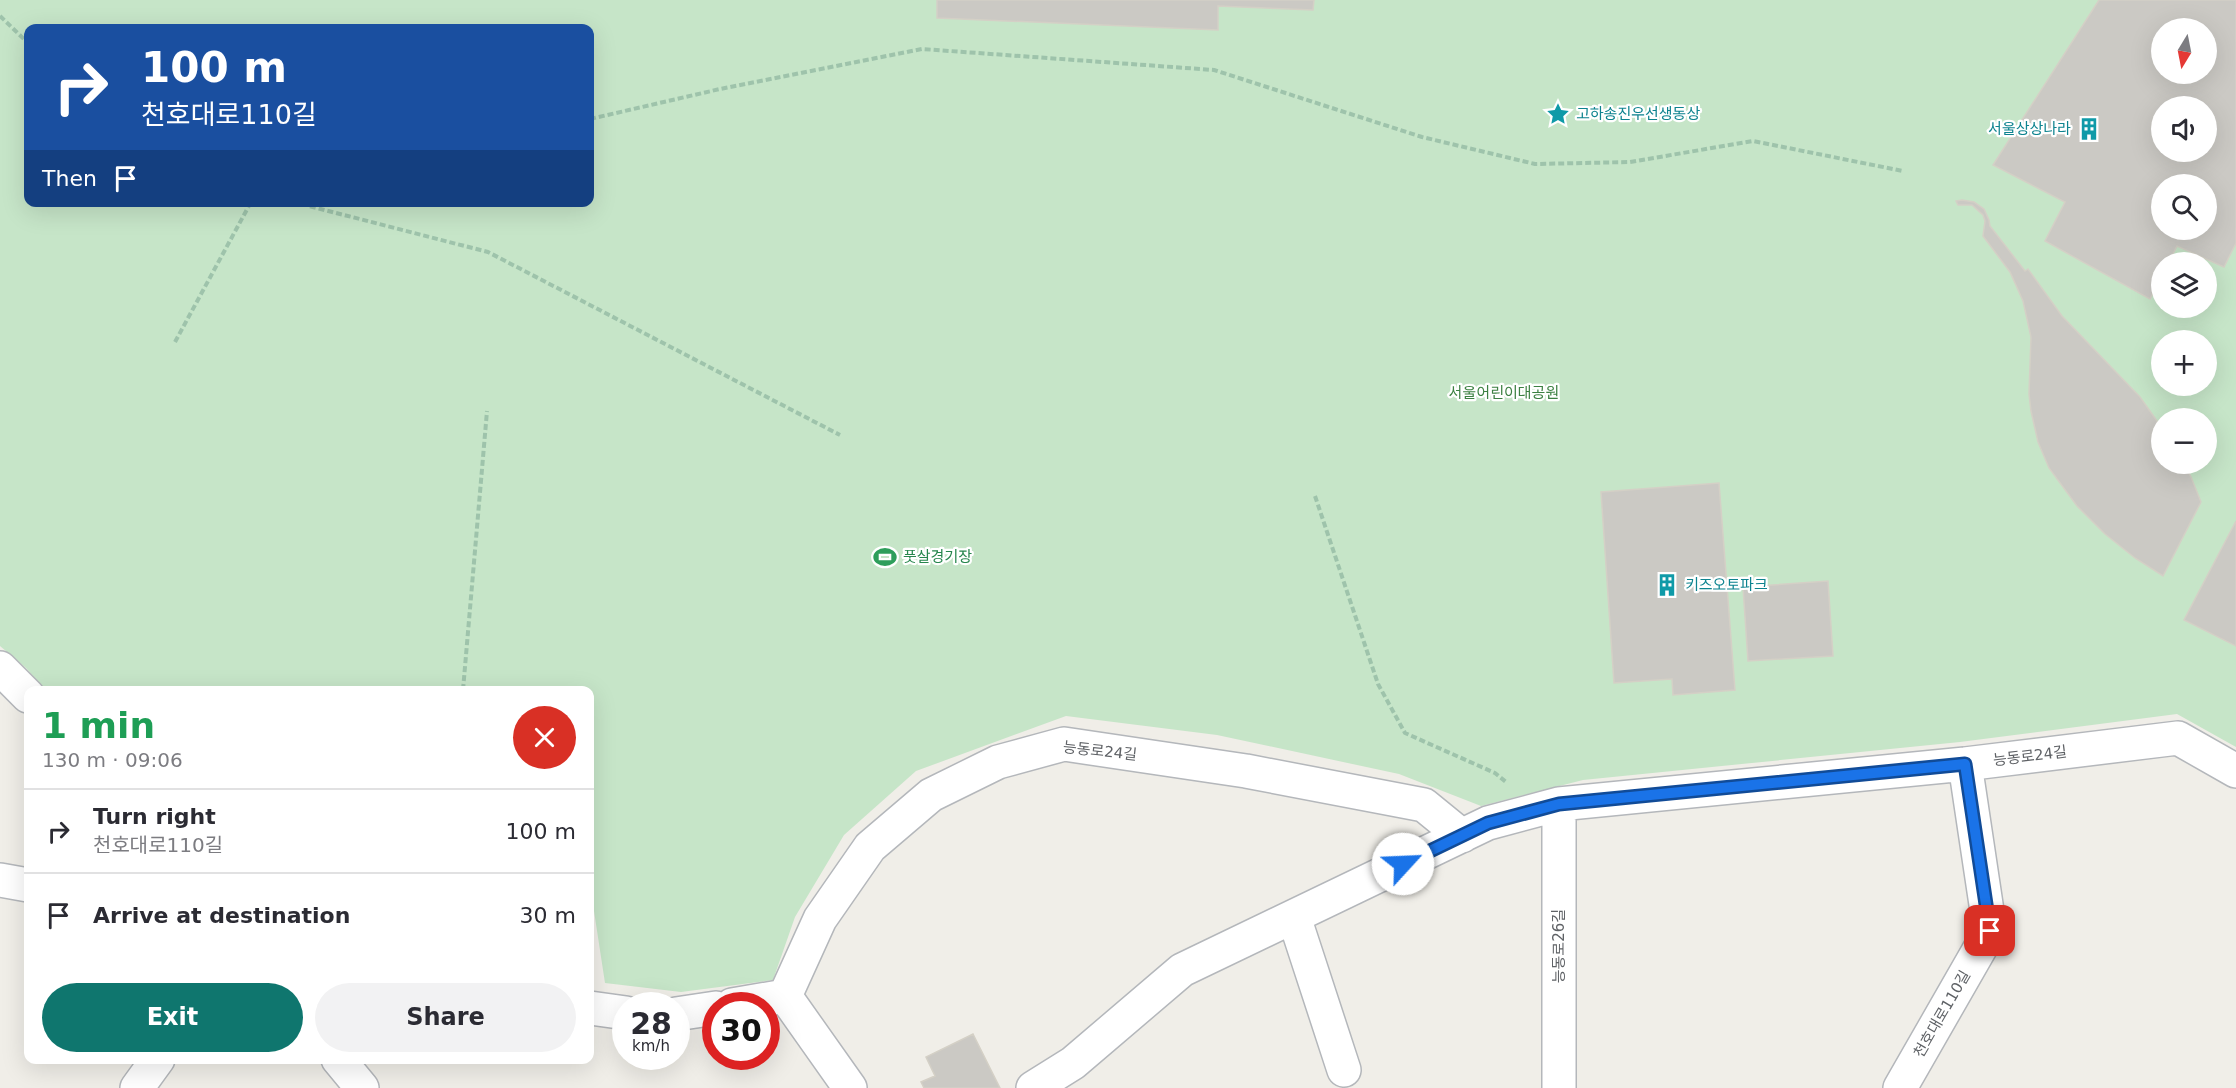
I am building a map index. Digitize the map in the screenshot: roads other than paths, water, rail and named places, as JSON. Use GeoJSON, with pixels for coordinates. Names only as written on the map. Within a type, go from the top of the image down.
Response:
{"type":"FeatureCollection","features":[{"type":"Feature","properties":{"kind":"street"},"geometry":{"type":"LineString","coordinates":[[0,668],[24,691]]}},
{"type":"Feature","properties":{"kind":"street","name":"능동로24길"},"geometry":{"type":"LineString","coordinates":[[1033,1088],[1080,1076],[1182,970],[1488,823],[1544,808],[1965,764],[2178,738],[2236,771]]}},
{"type":"Feature","properties":{"kind":"street","name":"능동로24길"},"geometry":{"type":"LineString","coordinates":[[785,996],[820,919],[870,847],[931,795],[998,762],[1064,744],[1246,771],[1424,806],[1462,836]]}},
{"type":"Feature","properties":{"kind":"street","name":"천호대로110길"},"geometry":{"type":"LineString","coordinates":[[1900,1088],[1990,931],[1965,764]]}},
{"type":"Feature","properties":{"kind":"street","name":"능동로26길"},"geometry":{"type":"LineString","coordinates":[[1544,808],[1559,1088]]}},
{"type":"Feature","properties":{"kind":"street"},"geometry":{"type":"LineString","coordinates":[[0,880],[24,884]]}},
{"type":"Feature","properties":{"kind":"street"},"geometry":{"type":"LineString","coordinates":[[1294,917],[1344,1070]]}},
{"type":"Feature","properties":{"kind":"street"},"geometry":{"type":"LineString","coordinates":[[780,997],[785,996],[850,1088]]}},
{"type":"Feature","properties":{"kind":"street"},"geometry":{"type":"LineString","coordinates":[[594,1009],[612,1011]]}},
{"type":"Feature","properties":{"kind":"street"},"geometry":{"type":"LineString","coordinates":[[137,1088],[154,1064]]}},
{"type":"Feature","properties":{"kind":"street"},"geometry":{"type":"LineString","coordinates":[[342,1064],[362,1088]]}},
{"type":"Feature","properties":{"kind":"place","name":"고하송진우선생동상"},"geometry":{"type":"Point","coordinates":[1558,114]}},
{"type":"Feature","properties":{"kind":"place","name":"서울상상나라"},"geometry":{"type":"Point","coordinates":[2089,129]}},
{"type":"Feature","properties":{"kind":"place","name":"풋살경기장"},"geometry":{"type":"Point","coordinates":[885,557]}},
{"type":"Feature","properties":{"kind":"place","name":"키즈오토파크"},"geometry":{"type":"Point","coordinates":[1667,585]}},
{"type":"Feature","properties":{"kind":"park label","name":"서울어린이대공원"},"geometry":{"type":"Point","coordinates":[1504,393]}}]}
